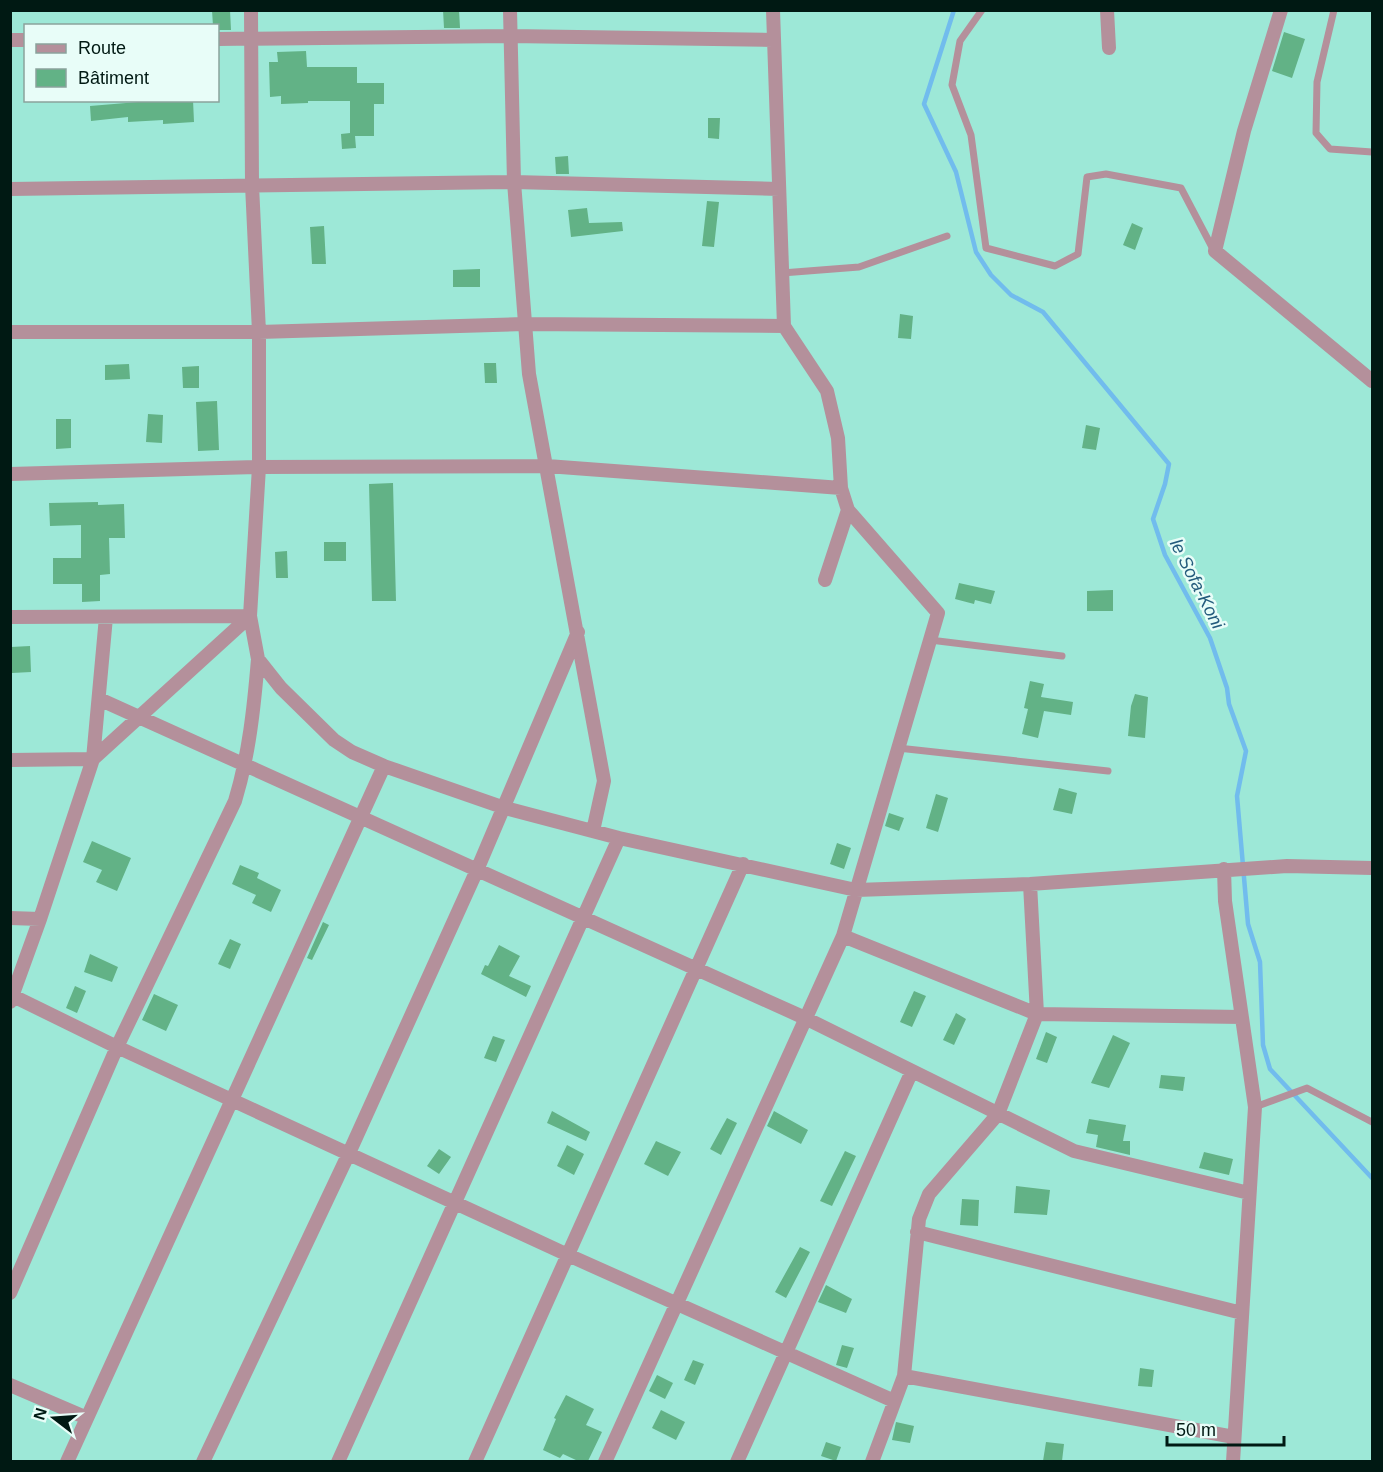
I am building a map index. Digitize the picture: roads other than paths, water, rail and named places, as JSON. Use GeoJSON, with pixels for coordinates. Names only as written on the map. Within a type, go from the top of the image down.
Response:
{"type":"FeatureCollection","features":[{"type":"Feature","properties":{"kind":"street"},"geometry":{"type":"LineString","coordinates":[[10,1293],[117,1047],[235,801],[244,765],[252,720],[258,659],[250,616],[259,467],[258,332],[252,185],[251,10]]}},
{"type":"Feature","properties":{"kind":"street"},"geometry":{"type":"LineString","coordinates":[[510,10],[514,182],[529,374],[548,466],[604,781],[593,831]]}},
{"type":"Feature","properties":{"kind":"street"},"geometry":{"type":"LineString","coordinates":[[605,1461],[843,936],[938,613],[848,510],[841,488],[838,438],[827,391],[784,326],[773,10]]}},
{"type":"Feature","properties":{"kind":"street"},"geometry":{"type":"LineString","coordinates":[[1107,10],[1109,48]]}},
{"type":"Feature","properties":{"kind":"street"},"geometry":{"type":"LineString","coordinates":[[1281,10],[1244,131],[1215,251],[1372,381]]}},
{"type":"Feature","properties":{"kind":"street"},"geometry":{"type":"LineString","coordinates":[[219,39],[510,36],[773,40]]}},
{"type":"Feature","properties":{"kind":"street"},"geometry":{"type":"LineString","coordinates":[[10,189],[514,182],[779,189]]}},
{"type":"Feature","properties":{"kind":"street"},"geometry":{"type":"LineString","coordinates":[[10,332],[258,332],[524,324],[784,326]]}},
{"type":"Feature","properties":{"kind":"street"},"geometry":{"type":"LineString","coordinates":[[10,474],[259,467],[548,466],[841,488]]}},
{"type":"Feature","properties":{"kind":"street"},"geometry":{"type":"LineString","coordinates":[[825,580],[848,510]]}},
{"type":"Feature","properties":{"kind":"street"},"geometry":{"type":"LineString","coordinates":[[10,617],[250,616]]}},
{"type":"Feature","properties":{"kind":"street"},"geometry":{"type":"LineString","coordinates":[[10,760],[93,759],[250,616]]}},
{"type":"Feature","properties":{"kind":"street"},"geometry":{"type":"LineString","coordinates":[[106,617],[93,759],[12,999],[568,1255],[894,1401]]}},
{"type":"Feature","properties":{"kind":"street"},"geometry":{"type":"LineString","coordinates":[[204,1461],[349,1153],[505,808],[578,632]]}},
{"type":"Feature","properties":{"kind":"street"},"geometry":{"type":"LineString","coordinates":[[258,659],[281,688],[334,740],[352,752],[384,766],[505,808],[619,838],[856,890],[1030,884],[1253,867],[1372,868]]}},
{"type":"Feature","properties":{"kind":"street"},"geometry":{"type":"LineString","coordinates":[[99,699],[805,1018],[1074,1151],[1249,1193]]}},
{"type":"Feature","properties":{"kind":"street"},"geometry":{"type":"LineString","coordinates":[[67,1461],[384,766]]}},
{"type":"Feature","properties":{"kind":"street"},"geometry":{"type":"LineString","coordinates":[[338,1461],[619,838]]}},
{"type":"Feature","properties":{"kind":"street"},"geometry":{"type":"LineString","coordinates":[[475,1461],[743,864]]}},
{"type":"Feature","properties":{"kind":"street"},"geometry":{"type":"LineString","coordinates":[[1228,869],[1226,901],[1255,1107],[1233,1461]]}},
{"type":"Feature","properties":{"kind":"street"},"geometry":{"type":"LineString","coordinates":[[872,1461],[904,1376],[919,1219],[929,1194],[998,1114],[1037,1014],[1030,884]]}},
{"type":"Feature","properties":{"kind":"street"},"geometry":{"type":"LineString","coordinates":[[10,918],[40,919]]}},
{"type":"Feature","properties":{"kind":"street"},"geometry":{"type":"LineString","coordinates":[[843,936],[1037,1014],[1242,1017]]}},
{"type":"Feature","properties":{"kind":"street"},"geometry":{"type":"LineString","coordinates":[[736,1461],[912,1071]]}},
{"type":"Feature","properties":{"kind":"street"},"geometry":{"type":"LineString","coordinates":[[917,1232],[1242,1313]]}},
{"type":"Feature","properties":{"kind":"street"},"geometry":{"type":"LineString","coordinates":[[904,1376],[1234,1437]]}},
{"type":"Feature","properties":{"kind":"street"},"geometry":{"type":"LineString","coordinates":[[10,1385],[87,1418]]}},
{"type":"Feature","properties":{"kind":"lane"},"geometry":{"type":"LineString","coordinates":[[982,10],[960,41],[952,85],[971,135],[986,248],[1054,266],[1078,254],[1087,177],[1106,174],[1181,188],[1215,251]]}},
{"type":"Feature","properties":{"kind":"lane"},"geometry":{"type":"LineString","coordinates":[[1334,10],[1317,82],[1316,133],[1330,149],[1372,152]]}},
{"type":"Feature","properties":{"kind":"lane"},"geometry":{"type":"LineString","coordinates":[[782,273],[859,267],[947,236]]}},
{"type":"Feature","properties":{"kind":"lane"},"geometry":{"type":"LineString","coordinates":[[930,640],[1062,656]]}},
{"type":"Feature","properties":{"kind":"lane"},"geometry":{"type":"LineString","coordinates":[[898,748],[1108,771]]}},
{"type":"Feature","properties":{"kind":"lane"},"geometry":{"type":"LineString","coordinates":[[1255,1107],[1307,1088],[1372,1122]]}},
{"type":"Feature","properties":{"kind":"waterway","name":"le Sofa-Koni"},"geometry":{"type":"LineString","coordinates":[[954,10],[924,104],[956,172],[976,252],[991,275],[1011,295],[1043,312],[1169,464],[1153,519],[1165,555],[1210,638],[1227,688],[1229,704],[1246,751],[1237,796],[1248,924],[1260,962],[1263,1045],[1270,1069],[1372,1178]]}}]}
